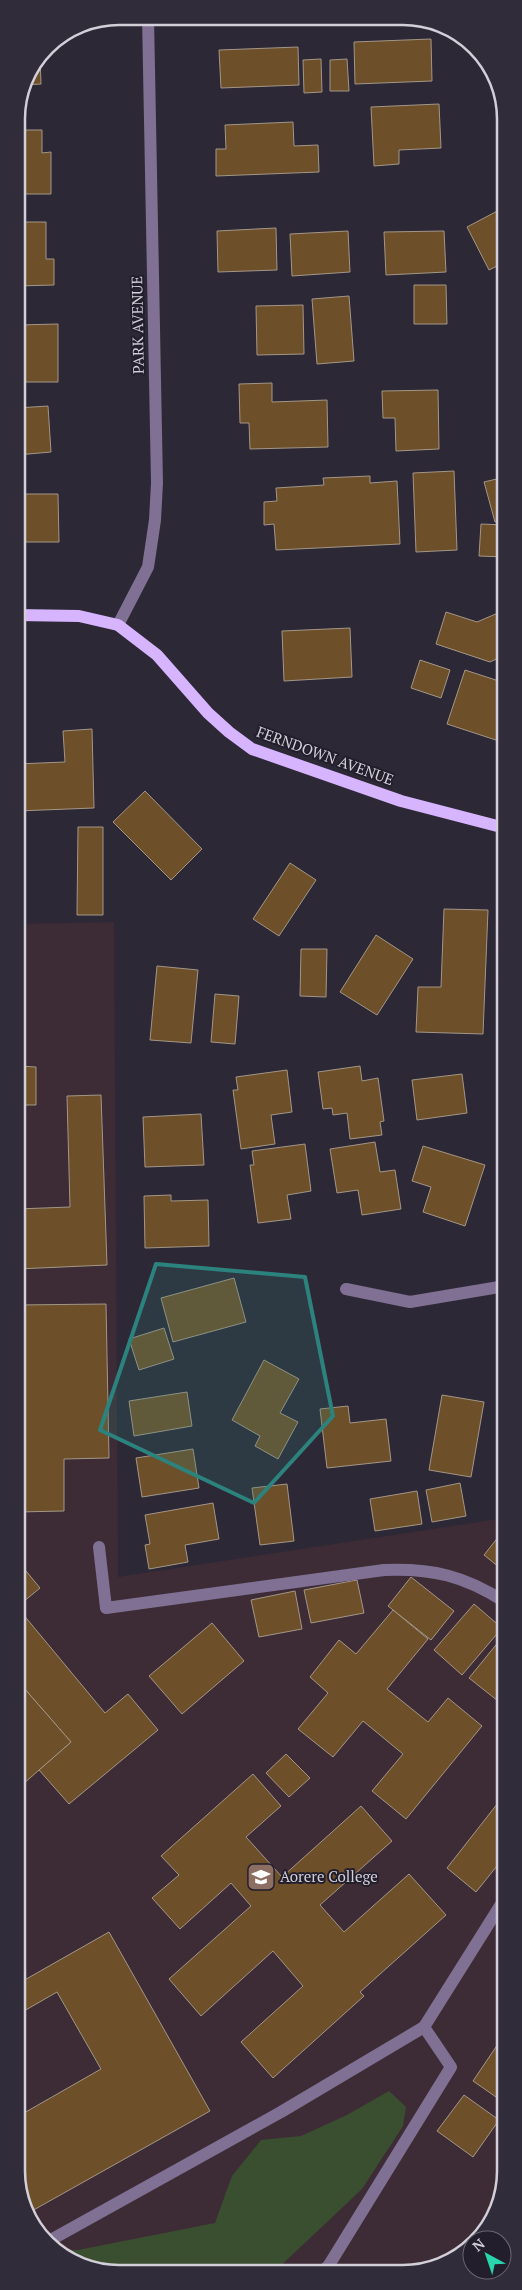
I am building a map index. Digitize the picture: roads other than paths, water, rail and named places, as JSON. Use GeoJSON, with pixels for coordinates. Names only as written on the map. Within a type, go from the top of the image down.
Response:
{"type":"FeatureCollection","features":[{"type":"Feature","properties":{"kind":"main road"},"geometry":{"type":"LineString","coordinates":[[25,615],[79,616],[118,625]]}},
{"type":"Feature","properties":{"kind":"main road","name":"FERNDOWN AVENUE"},"geometry":{"type":"LineString","coordinates":[[118,625],[157,655],[208,713],[252,749],[401,801],[497,826]]}},
{"type":"Feature","properties":{"kind":"street","name":"PARK AVENUE"},"geometry":{"type":"LineString","coordinates":[[118,625],[148,567],[155,520],[157,483],[148,25]]}},
{"type":"Feature","properties":{"kind":"street"},"geometry":{"type":"LineString","coordinates":[[346,1289],[410,1302],[497,1287]]}},
{"type":"Feature","properties":{"kind":"street"},"geometry":{"type":"LineString","coordinates":[[100,1547],[106,1608],[384,1570],[407,1569],[457,1578],[481,1586],[497,1597]]}},
{"type":"Feature","properties":{"kind":"street"},"geometry":{"type":"LineString","coordinates":[[54,2238],[281,2112],[424,2027],[497,1912]]}},
{"type":"Feature","properties":{"kind":"street"},"geometry":{"type":"LineString","coordinates":[[329,2265],[451,2067],[424,2027]]}},
{"type":"Feature","properties":{"kind":"place","name":"Aorere College"},"geometry":{"type":"Point","coordinates":[261,1877]}}]}
